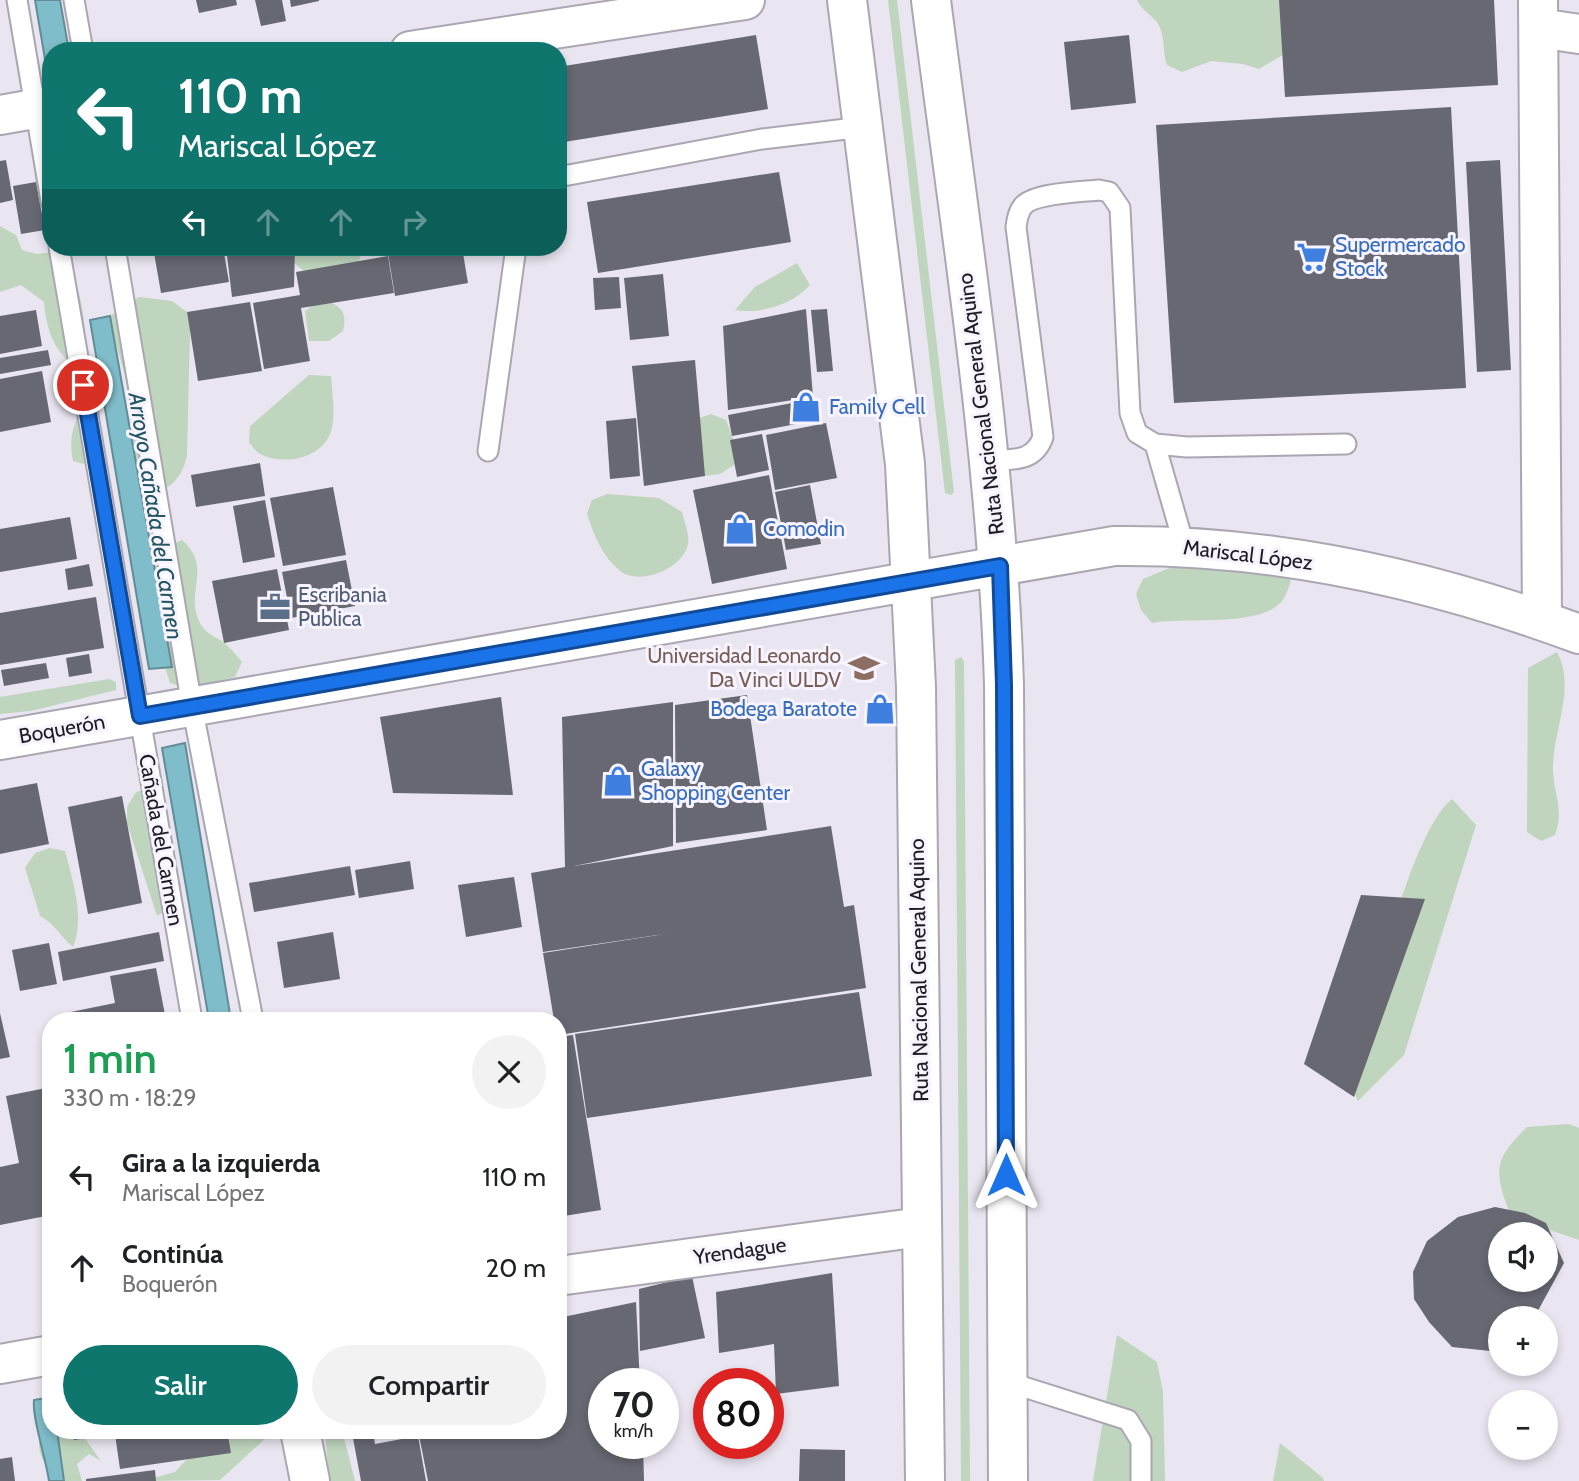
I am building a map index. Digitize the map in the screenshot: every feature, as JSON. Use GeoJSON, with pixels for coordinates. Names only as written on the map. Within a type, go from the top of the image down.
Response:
{"type":"FeatureCollection","features":[{"type":"Feature","properties":{"kind":"main road"},"geometry":{"type":"LineString","coordinates":[[469,42],[744,0]]}},
{"type":"Feature","properties":{"kind":"main road","name":"Ruta Nacional General Aquino"},"geometry":{"type":"LineString","coordinates":[[847,0],[905,464],[916,697],[925,1481]]}},
{"type":"Feature","properties":{"kind":"main road","name":"Ruta Nacional General Aquino"},"geometry":{"type":"LineString","coordinates":[[931,0],[990,461],[1000,566],[1004,699],[1008,1481]]}},
{"type":"Feature","properties":{"kind":"main road"},"geometry":{"type":"LineString","coordinates":[[1542,620],[1539,14],[1579,34]]}},
{"type":"Feature","properties":{"kind":"main road","name":"Mariscal López"},"geometry":{"type":"LineString","coordinates":[[911,582],[1115,546],[1184,545],[1342,567],[1424,583],[1579,634]]}},
{"type":"Feature","properties":{"kind":"main road","name":"Boquerón"},"geometry":{"type":"LineString","coordinates":[[0,740],[911,582]]}},
{"type":"Feature","properties":{"kind":"main road","name":"Yrendague"},"geometry":{"type":"LineString","coordinates":[[567,1275],[921,1227]]}},
{"type":"Feature","properties":{"kind":"main road"},"geometry":{"type":"LineString","coordinates":[[0,1364],[42,1357]]}},
{"type":"Feature","properties":{"kind":"main road"},"geometry":{"type":"LineString","coordinates":[[302,1439],[310,1481]]}},
{"type":"Feature","properties":{"kind":"lane"},"geometry":{"type":"LineString","coordinates":[[17,0],[29,110],[42,164]]}},
{"type":"Feature","properties":{"kind":"lane"},"geometry":{"type":"LineString","coordinates":[[74,0],[81,42]]}},
{"type":"Feature","properties":{"kind":"lane"},"geometry":{"type":"LineString","coordinates":[[567,175],[762,139],[863,127]]}},
{"type":"Feature","properties":{"kind":"lane"},"geometry":{"type":"LineString","coordinates":[[990,461],[1029,457],[1038,451],[1043,437],[1016,227],[1018,213],[1024,204],[1034,198],[1099,190],[1109,192],[1120,208],[1130,413],[1137,433],[1155,444],[1187,447],[1346,444]]}},
{"type":"Feature","properties":{"kind":"lane","name":"Cañada del Carmen"},"geometry":{"type":"LineString","coordinates":[[61,256],[165,711],[191,1012]]}},
{"type":"Feature","properties":{"kind":"lane"},"geometry":{"type":"LineString","coordinates":[[117,256],[165,711],[251,1012]]}},
{"type":"Feature","properties":{"kind":"lane"},"geometry":{"type":"LineString","coordinates":[[488,451],[515,256]]}},
{"type":"Feature","properties":{"kind":"lane"},"geometry":{"type":"LineString","coordinates":[[1155,444],[1184,545]]}},
{"type":"Feature","properties":{"kind":"lane"},"geometry":{"type":"LineString","coordinates":[[1007,1382],[1128,1420],[1141,1441],[1141,1481]]}},
{"type":"Feature","properties":{"kind":"green space"},"geometry":{"type":"Polygon","coordinates":[[[888,0],[897,0],[954,492],[951,495],[945,493],[888,0]]]}},
{"type":"Feature","properties":{"kind":"green space"},"geometry":{"type":"Polygon","coordinates":[[[1137,0],[1288,0],[1286,53],[1259,69],[1243,64],[1211,61],[1182,72],[1167,65],[1159,26],[1137,0]]]}},
{"type":"Feature","properties":{"kind":"green space"},"geometry":{"type":"Polygon","coordinates":[[[0,226],[16,235],[22,250],[42,253],[42,256],[58,256],[71,273],[83,313],[85,355],[69,362],[63,356],[51,335],[44,302],[21,285],[0,292],[0,226]]]}},
{"type":"Feature","properties":{"kind":"green space"},"geometry":{"type":"Polygon","coordinates":[[[292,256],[361,256],[358,263],[311,276],[296,265],[292,256]]]}},
{"type":"Feature","properties":{"kind":"green space"},"geometry":{"type":"Polygon","coordinates":[[[797,263],[810,285],[803,292],[785,303],[765,309],[735,310],[755,287],[797,263]]]}},
{"type":"Feature","properties":{"kind":"green space"},"geometry":{"type":"Polygon","coordinates":[[[139,297],[172,301],[187,312],[190,330],[187,456],[175,481],[162,489],[154,490],[134,487],[128,473],[134,407],[110,323],[110,316],[139,297]]]}},
{"type":"Feature","properties":{"kind":"green space"},"geometry":{"type":"Polygon","coordinates":[[[332,303],[344,314],[343,331],[329,341],[309,341],[305,311],[315,304],[332,303]]]}},
{"type":"Feature","properties":{"kind":"green space"},"geometry":{"type":"Polygon","coordinates":[[[309,375],[331,376],[333,418],[327,441],[311,454],[301,458],[269,458],[259,453],[249,442],[250,426],[309,375]]]}},
{"type":"Feature","properties":{"kind":"green space"},"geometry":{"type":"Polygon","coordinates":[[[81,410],[88,465],[73,461],[71,447],[72,434],[81,410]]]}},
{"type":"Feature","properties":{"kind":"green space"},"geometry":{"type":"Polygon","coordinates":[[[711,414],[726,420],[736,447],[734,465],[720,474],[705,476],[697,441],[699,418],[711,414]]]}},
{"type":"Feature","properties":{"kind":"green space"},"geometry":{"type":"Polygon","coordinates":[[[607,494],[659,498],[682,512],[688,532],[688,544],[678,561],[649,576],[638,577],[620,571],[599,545],[587,514],[592,500],[607,494]]]}},
{"type":"Feature","properties":{"kind":"green space"},"geometry":{"type":"Polygon","coordinates":[[[182,540],[196,560],[195,600],[199,621],[206,631],[226,644],[242,662],[235,677],[187,688],[170,683],[161,650],[154,602],[155,552],[182,540]]]}},
{"type":"Feature","properties":{"kind":"green space"},"geometry":{"type":"Polygon","coordinates":[[[1297,561],[1284,598],[1274,608],[1243,618],[1152,623],[1141,610],[1136,594],[1143,579],[1172,567],[1297,561]]]}},
{"type":"Feature","properties":{"kind":"green space"},"geometry":{"type":"Polygon","coordinates":[[[1557,652],[1565,679],[1553,765],[1559,816],[1555,835],[1541,841],[1527,832],[1528,668],[1557,652]]]}},
{"type":"Feature","properties":{"kind":"green space"},"geometry":{"type":"Polygon","coordinates":[[[961,657],[964,661],[970,1481],[961,1481],[955,660],[961,657]]]}},
{"type":"Feature","properties":{"kind":"green space"},"geometry":{"type":"Polygon","coordinates":[[[109,679],[116,682],[116,690],[31,711],[0,714],[0,697],[109,679]]]}},
{"type":"Feature","properties":{"kind":"green space"},"geometry":{"type":"Polygon","coordinates":[[[152,787],[181,885],[170,908],[157,916],[127,823],[127,807],[136,792],[152,787]]]}},
{"type":"Feature","properties":{"kind":"green space"},"geometry":{"type":"Polygon","coordinates":[[[1452,799],[1476,825],[1404,1055],[1358,1101],[1350,1084],[1391,932],[1420,850],[1436,819],[1452,799]]]}},
{"type":"Feature","properties":{"kind":"green space"},"geometry":{"type":"Polygon","coordinates":[[[50,848],[65,851],[74,887],[78,924],[73,947],[40,916],[25,868],[35,853],[50,848]]]}},
{"type":"Feature","properties":{"kind":"green space"},"geometry":{"type":"Polygon","coordinates":[[[1569,1124],[1579,1128],[1579,1240],[1558,1233],[1558,1222],[1530,1222],[1509,1211],[1501,1185],[1500,1165],[1508,1148],[1527,1127],[1569,1124]]]}},
{"type":"Feature","properties":{"kind":"green space"},"geometry":{"type":"Polygon","coordinates":[[[1117,1335],[1157,1362],[1163,1392],[1165,1481],[1093,1481],[1117,1335]]]}},
{"type":"Feature","properties":{"kind":"green space"},"geometry":{"type":"Polygon","coordinates":[[[42,1425],[42,1439],[85,1439],[101,1461],[89,1454],[77,1464],[82,1481],[60,1481],[43,1461],[39,1448],[42,1425]]]}},
{"type":"Feature","properties":{"kind":"green space"},"geometry":{"type":"Polygon","coordinates":[[[219,1439],[265,1439],[220,1480],[143,1481],[175,1472],[187,1459],[219,1439]]]}},
{"type":"Feature","properties":{"kind":"green space"},"geometry":{"type":"Polygon","coordinates":[[[326,1439],[344,1439],[355,1481],[329,1481],[326,1439]]]}},
{"type":"Feature","properties":{"kind":"green space"},"geometry":{"type":"Polygon","coordinates":[[[1280,1443],[1323,1478],[1324,1481],[1273,1481],[1280,1443]]]}},
{"type":"Feature","properties":{"kind":"water"},"geometry":{"type":"Polygon","coordinates":[[[35,0],[60,0],[67,42],[42,42],[35,0]]]}},
{"type":"Feature","properties":{"kind":"water"},"geometry":{"type":"Polygon","coordinates":[[[110,316],[172,667],[149,669],[90,320],[110,316]]]}},
{"type":"Feature","properties":{"kind":"water"},"geometry":{"type":"Polygon","coordinates":[[[185,743],[230,1012],[208,1012],[162,748],[185,743]]]}},
{"type":"Feature","properties":{"kind":"water"},"geometry":{"type":"Polygon","coordinates":[[[42,1399],[42,1439],[58,1439],[64,1481],[49,1481],[35,1417],[34,1400],[42,1399]]]}},
{"type":"Feature","properties":{"kind":"building"},"geometry":{"type":"Polygon","coordinates":[[[196,0],[236,0],[237,5],[199,13],[196,0]]]}},
{"type":"Feature","properties":{"kind":"building"},"geometry":{"type":"Polygon","coordinates":[[[255,0],[282,0],[286,21],[261,26],[255,0]]]}},
{"type":"Feature","properties":{"kind":"building"},"geometry":{"type":"Polygon","coordinates":[[[290,0],[319,0],[319,1],[291,7],[290,0]]]}},
{"type":"Feature","properties":{"kind":"building"},"geometry":{"type":"Polygon","coordinates":[[[1279,0],[1494,0],[1498,85],[1285,97],[1279,0]]]}},
{"type":"Feature","properties":{"kind":"building"},"geometry":{"type":"Polygon","coordinates":[[[756,35],[768,109],[567,142],[567,66],[756,35]]]}},
{"type":"Feature","properties":{"kind":"building"},"geometry":{"type":"Polygon","coordinates":[[[1129,35],[1136,103],[1071,110],[1064,42],[1129,35]]]}},
{"type":"Feature","properties":{"kind":"building","name":"Supermercado Stock"},"geometry":{"type":"Polygon","coordinates":[[[1451,107],[1466,388],[1174,403],[1156,125],[1451,107]]]}},
{"type":"Feature","properties":{"kind":"building"},"geometry":{"type":"Polygon","coordinates":[[[6,160],[13,200],[0,203],[0,161],[6,160]]]}},
{"type":"Feature","properties":{"kind":"building"},"geometry":{"type":"Polygon","coordinates":[[[1500,160],[1511,370],[1477,372],[1466,162],[1500,160]]]}},
{"type":"Feature","properties":{"kind":"building"},"geometry":{"type":"Polygon","coordinates":[[[779,172],[791,242],[598,273],[587,202],[779,172]]]}},
{"type":"Feature","properties":{"kind":"building"},"geometry":{"type":"Polygon","coordinates":[[[36,182],[42,230],[21,234],[13,186],[36,182]]]}},
{"type":"Feature","properties":{"kind":"building"},"geometry":{"type":"Polygon","coordinates":[[[155,256],[225,256],[229,282],[161,293],[155,256]]]}},
{"type":"Feature","properties":{"kind":"building"},"geometry":{"type":"Polygon","coordinates":[[[227,256],[295,256],[294,287],[232,297],[227,256]]]}},
{"type":"Feature","properties":{"kind":"building"},"geometry":{"type":"Polygon","coordinates":[[[388,256],[464,256],[468,283],[395,296],[388,256]]]}},
{"type":"Feature","properties":{"kind":"building"},"geometry":{"type":"Polygon","coordinates":[[[388,256],[394,293],[301,308],[310,361],[264,369],[253,303],[300,295],[296,272],[388,256]]]}},
{"type":"Feature","properties":{"kind":"building"},"geometry":{"type":"Polygon","coordinates":[[[663,274],[669,336],[630,340],[624,278],[663,274]]]}},
{"type":"Feature","properties":{"kind":"building"},"geometry":{"type":"Polygon","coordinates":[[[619,277],[621,308],[595,310],[593,278],[619,277]]]}},
{"type":"Feature","properties":{"kind":"building"},"geometry":{"type":"Polygon","coordinates":[[[250,302],[262,371],[198,381],[187,312],[250,302]]]}},
{"type":"Feature","properties":{"kind":"building"},"geometry":{"type":"Polygon","coordinates":[[[806,309],[813,397],[728,410],[723,326],[806,309]]]}},
{"type":"Feature","properties":{"kind":"building"},"geometry":{"type":"Polygon","coordinates":[[[827,309],[833,371],[817,372],[811,310],[827,309]]]}},
{"type":"Feature","properties":{"kind":"building"},"geometry":{"type":"Polygon","coordinates":[[[36,310],[42,346],[0,354],[0,316],[36,310]]]}},
{"type":"Feature","properties":{"kind":"building"},"geometry":{"type":"Polygon","coordinates":[[[48,350],[51,365],[0,374],[0,358],[48,350]]]}},
{"type":"Feature","properties":{"kind":"building"},"geometry":{"type":"Polygon","coordinates":[[[695,360],[705,476],[644,486],[632,366],[695,360]]]}},
{"type":"Feature","properties":{"kind":"building"},"geometry":{"type":"Polygon","coordinates":[[[42,371],[51,422],[0,432],[0,379],[42,371]]]}},
{"type":"Feature","properties":{"kind":"building"},"geometry":{"type":"Polygon","coordinates":[[[808,400],[812,421],[732,436],[728,415],[808,400]]]}},
{"type":"Feature","properties":{"kind":"building"},"geometry":{"type":"Polygon","coordinates":[[[636,418],[640,476],[610,479],[606,421],[636,418]]]}},
{"type":"Feature","properties":{"kind":"building"},"geometry":{"type":"Polygon","coordinates":[[[826,423],[837,478],[775,490],[766,435],[826,423]]]}},
{"type":"Feature","properties":{"kind":"building"},"geometry":{"type":"Polygon","coordinates":[[[762,434],[769,470],[737,477],[730,440],[762,434]]]}},
{"type":"Feature","properties":{"kind":"building"},"geometry":{"type":"Polygon","coordinates":[[[260,463],[265,496],[196,507],[191,475],[260,463]]]}},
{"type":"Feature","properties":{"kind":"building","name":"Comodin"},"geometry":{"type":"Polygon","coordinates":[[[769,475],[787,569],[712,584],[693,490],[769,475]]]}},
{"type":"Feature","properties":{"kind":"building"},"geometry":{"type":"Polygon","coordinates":[[[810,485],[821,544],[786,550],[775,492],[810,485]]]}},
{"type":"Feature","properties":{"kind":"building"},"geometry":{"type":"Polygon","coordinates":[[[333,487],[346,555],[283,566],[270,498],[333,487]]]}},
{"type":"Feature","properties":{"kind":"building"},"geometry":{"type":"Polygon","coordinates":[[[265,500],[275,557],[243,563],[233,506],[265,500]]]}},
{"type":"Feature","properties":{"kind":"building"},"geometry":{"type":"Polygon","coordinates":[[[70,517],[77,559],[0,572],[0,529],[70,517]]]}},
{"type":"Feature","properties":{"kind":"building"},"geometry":{"type":"Polygon","coordinates":[[[346,560],[355,606],[291,618],[282,572],[346,560]]]}},
{"type":"Feature","properties":{"kind":"building"},"geometry":{"type":"Polygon","coordinates":[[[89,564],[93,586],[68,590],[65,569],[89,564]]]}},
{"type":"Feature","properties":{"kind":"building"},"geometry":{"type":"Polygon","coordinates":[[[277,569],[289,630],[224,643],[212,581],[277,569]]]}},
{"type":"Feature","properties":{"kind":"building"},"geometry":{"type":"Polygon","coordinates":[[[96,597],[104,648],[0,665],[0,613],[96,597]]]}},
{"type":"Feature","properties":{"kind":"building"},"geometry":{"type":"Polygon","coordinates":[[[89,654],[92,673],[69,677],[66,658],[89,654]]]}},
{"type":"Feature","properties":{"kind":"building"},"geometry":{"type":"Polygon","coordinates":[[[46,663],[49,678],[4,686],[1,670],[46,663]]]}},
{"type":"Feature","properties":{"kind":"building"},"geometry":{"type":"Polygon","coordinates":[[[747,695],[767,830],[676,843],[675,705],[747,695]]]}},
{"type":"Feature","properties":{"kind":"building"},"geometry":{"type":"Polygon","coordinates":[[[501,697],[513,795],[393,793],[380,717],[501,697]]]}},
{"type":"Feature","properties":{"kind":"building"},"geometry":{"type":"Polygon","coordinates":[[[673,702],[673,846],[574,866],[831,826],[844,907],[854,905],[866,988],[567,1034],[567,1012],[553,1012],[543,953],[671,933],[543,952],[531,873],[565,867],[562,717],[673,702]]]}},
{"type":"Feature","properties":{"kind":"building"},"geometry":{"type":"Polygon","coordinates":[[[37,783],[49,844],[0,854],[0,790],[37,783]]]}},
{"type":"Feature","properties":{"kind":"building"},"geometry":{"type":"Polygon","coordinates":[[[122,796],[142,903],[88,914],[68,807],[122,796]]]}},
{"type":"Feature","properties":{"kind":"building"},"geometry":{"type":"Polygon","coordinates":[[[410,861],[414,889],[359,898],[355,870],[410,861]]]}},
{"type":"Feature","properties":{"kind":"building"},"geometry":{"type":"Polygon","coordinates":[[[350,866],[355,895],[254,912],[249,883],[350,866]]]}},
{"type":"Feature","properties":{"kind":"building"},"geometry":{"type":"Polygon","coordinates":[[[514,877],[522,927],[466,937],[458,885],[514,877]]]}},
{"type":"Feature","properties":{"kind":"building"},"geometry":{"type":"Polygon","coordinates":[[[1361,895],[1425,899],[1354,1097],[1304,1064],[1361,895]]]}},
{"type":"Feature","properties":{"kind":"building"},"geometry":{"type":"Polygon","coordinates":[[[159,932],[164,961],[63,981],[58,952],[159,932]]]}},
{"type":"Feature","properties":{"kind":"building"},"geometry":{"type":"Polygon","coordinates":[[[333,932],[340,979],[284,988],[277,942],[333,932]]]}},
{"type":"Feature","properties":{"kind":"building"},"geometry":{"type":"Polygon","coordinates":[[[49,943],[57,984],[20,991],[12,950],[49,943]]]}},
{"type":"Feature","properties":{"kind":"building"},"geometry":{"type":"Polygon","coordinates":[[[156,968],[164,1012],[71,1012],[115,1003],[110,976],[156,968]]]}},
{"type":"Feature","properties":{"kind":"building"},"geometry":{"type":"Polygon","coordinates":[[[859,992],[872,1076],[587,1118],[575,1034],[859,992]]]}},
{"type":"Feature","properties":{"kind":"building"},"geometry":{"type":"Polygon","coordinates":[[[0,1013],[10,1057],[0,1059],[0,1013]]]}},
{"type":"Feature","properties":{"kind":"building"},"geometry":{"type":"Polygon","coordinates":[[[573,1035],[601,1210],[567,1216],[567,1036],[573,1035]]]}},
{"type":"Feature","properties":{"kind":"building"},"geometry":{"type":"Polygon","coordinates":[[[42,1089],[42,1217],[0,1225],[0,1167],[19,1163],[6,1096],[42,1089]]]}},
{"type":"Feature","properties":{"kind":"building"},"geometry":{"type":"Polygon","coordinates":[[[1495,1207],[1525,1213],[1544,1222],[1488,1222],[1488,1292],[1548,1292],[1541,1306],[1488,1306],[1488,1351],[1452,1347],[1429,1322],[1414,1299],[1413,1272],[1427,1241],[1458,1217],[1495,1207]]]}},
{"type":"Feature","properties":{"kind":"building"},"geometry":{"type":"Polygon","coordinates":[[[1558,1250],[1564,1263],[1558,1274],[1558,1250]]]}},
{"type":"Feature","properties":{"kind":"building"},"geometry":{"type":"Polygon","coordinates":[[[832,1273],[839,1386],[784,1393],[784,1368],[775,1368],[774,1344],[719,1353],[716,1292],[832,1273]]]}},
{"type":"Feature","properties":{"kind":"building"},"geometry":{"type":"Polygon","coordinates":[[[692,1276],[705,1338],[640,1351],[639,1289],[692,1276]]]}},
{"type":"Feature","properties":{"kind":"building"},"geometry":{"type":"Polygon","coordinates":[[[636,1302],[639,1368],[588,1368],[588,1459],[643,1459],[644,1481],[428,1481],[420,1439],[567,1439],[567,1316],[636,1302]]]}},
{"type":"Feature","properties":{"kind":"building"},"geometry":{"type":"Polygon","coordinates":[[[116,1439],[229,1439],[231,1453],[120,1469],[116,1439]]]}},
{"type":"Feature","properties":{"kind":"building"},"geometry":{"type":"Polygon","coordinates":[[[353,1439],[374,1439],[375,1444],[419,1439],[426,1481],[361,1481],[353,1439]]]}},
{"type":"Feature","properties":{"kind":"building"},"geometry":{"type":"Polygon","coordinates":[[[800,1449],[845,1450],[845,1481],[799,1481],[800,1449]]]}},
{"type":"Feature","properties":{"kind":"building"},"geometry":{"type":"Polygon","coordinates":[[[12,1457],[15,1481],[0,1481],[0,1459],[12,1457]]]}},
{"type":"Feature","properties":{"kind":"building"},"geometry":{"type":"Polygon","coordinates":[[[155,1470],[156,1481],[86,1481],[86,1479],[155,1470]]]}},
{"type":"Feature","properties":{"kind":"place","name":"Supermercado Stock"},"geometry":{"type":"Point","coordinates":[1312,257]}},
{"type":"Feature","properties":{"kind":"place","name":"Family Cell"},"geometry":{"type":"Point","coordinates":[806,407]}},
{"type":"Feature","properties":{"kind":"place","name":"Comodin"},"geometry":{"type":"Point","coordinates":[740,529]}},
{"type":"Feature","properties":{"kind":"place","name":"Escribania Publica"},"geometry":{"type":"Point","coordinates":[275,607]}},
{"type":"Feature","properties":{"kind":"place","name":"Universidad Leonardo Da Vinci ULDV"},"geometry":{"type":"Point","coordinates":[864,668]}},
{"type":"Feature","properties":{"kind":"place","name":"Bodega Baratote"},"geometry":{"type":"Point","coordinates":[880,709]}},
{"type":"Feature","properties":{"kind":"place","name":"Galaxy Shopping Center"},"geometry":{"type":"Point","coordinates":[618,781]}},
{"type":"Feature","properties":{"kind":"route"},"geometry":{"type":"LineString","coordinates":[[83,385],[140,716],[1000,566],[1004,685],[1006,1175]]}},
{"type":"Feature","properties":{"kind":"water label","name":"Arroyo Cañada del Carmen"},"geometry":{"type":"Point","coordinates":[156,516]}}]}
